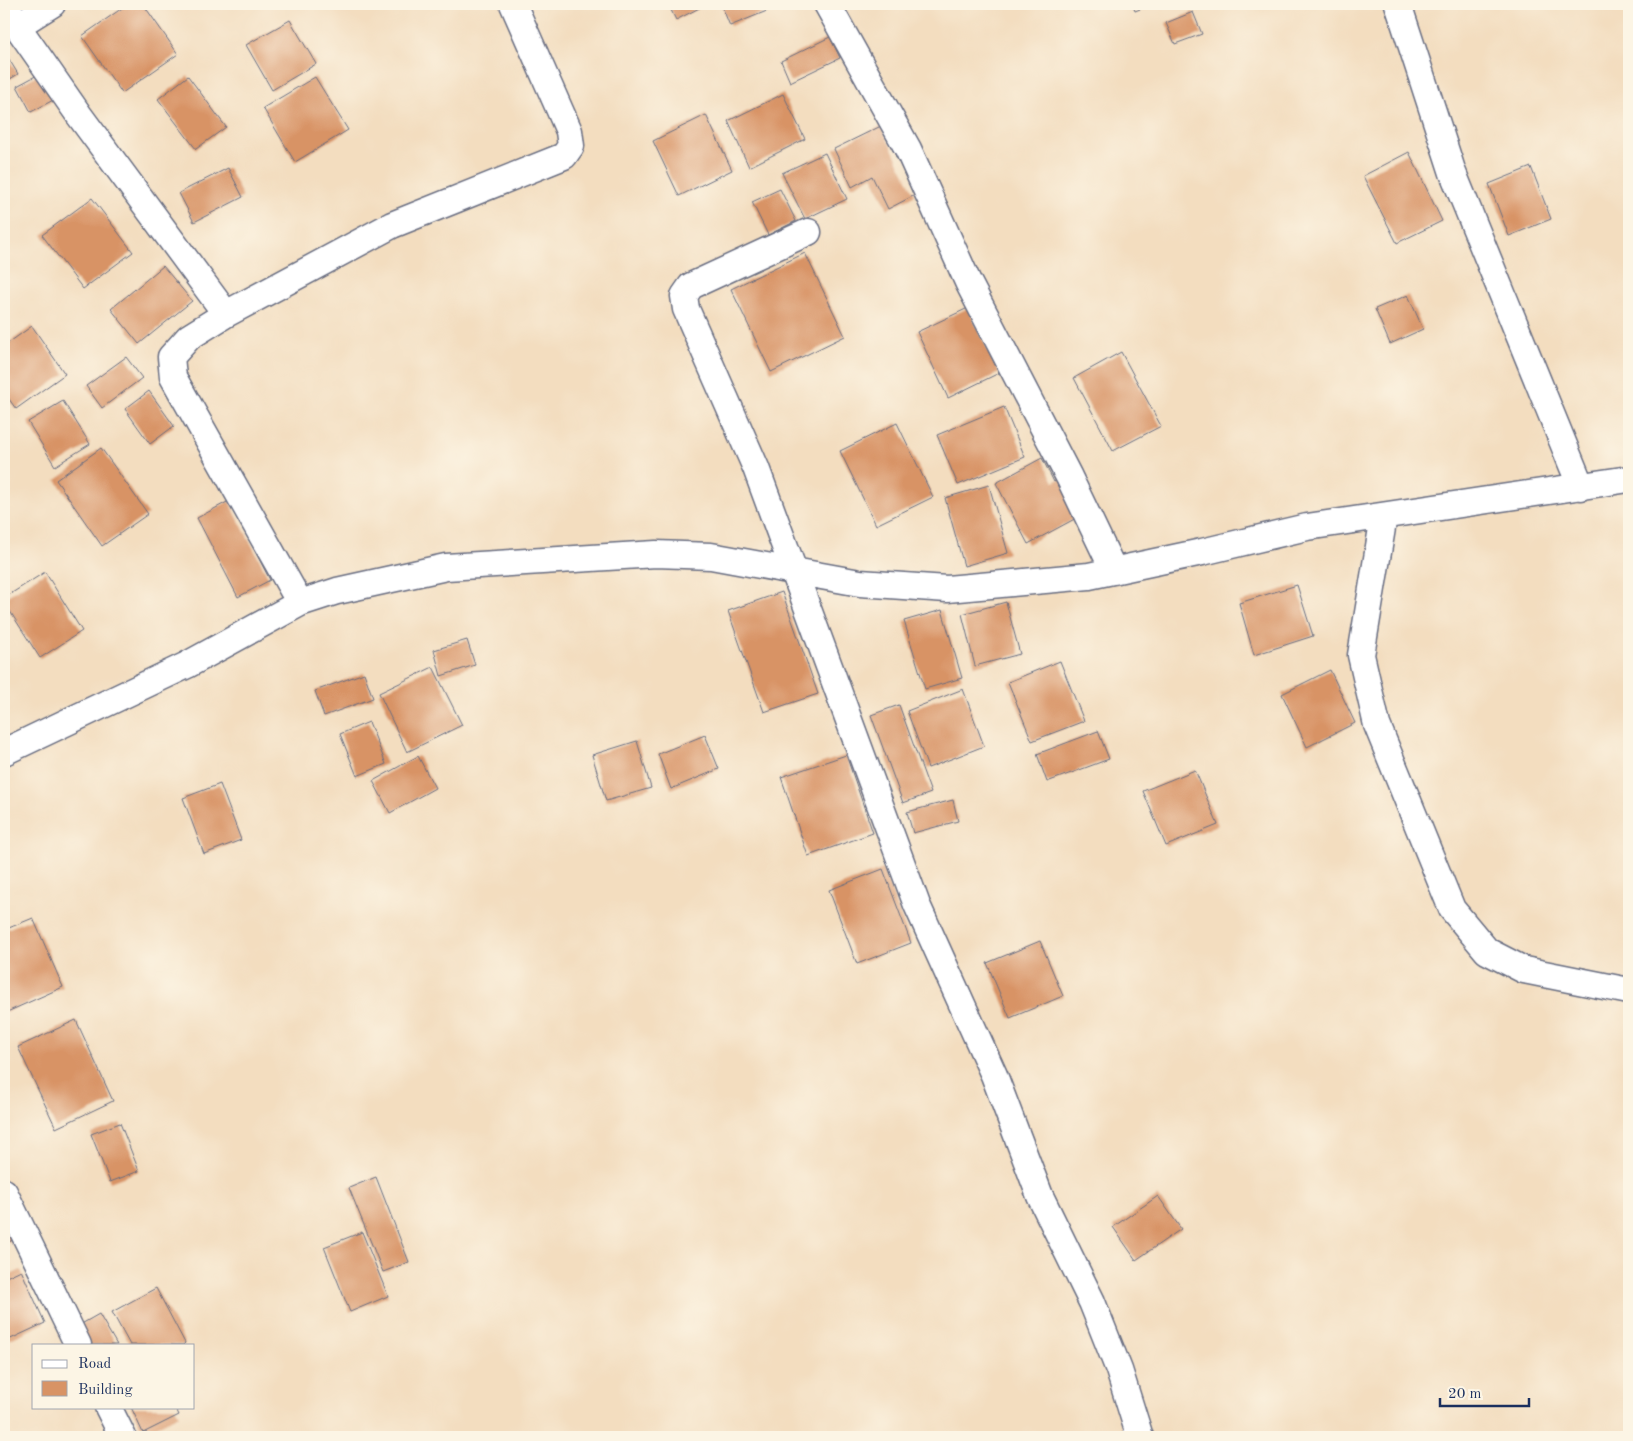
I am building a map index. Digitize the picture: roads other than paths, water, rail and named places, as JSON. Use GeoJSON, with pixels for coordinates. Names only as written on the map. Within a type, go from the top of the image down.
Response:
{"type":"FeatureCollection","features":[{"type":"Feature","properties":{"kind":"street"},"geometry":{"type":"LineString","coordinates":[[52,4],[12,15],[78,115],[226,314]]}},
{"type":"Feature","properties":{"kind":"street"},"geometry":{"type":"LineString","coordinates":[[300,603],[173,377],[171,357],[189,337],[226,314],[392,225],[564,156],[571,146],[569,131],[513,4]]}},
{"type":"Feature","properties":{"kind":"street"},"geometry":{"type":"LineString","coordinates":[[827,4],[908,149],[968,282],[1069,476],[1114,571]]}},
{"type":"Feature","properties":{"kind":"street"},"geometry":{"type":"LineString","coordinates":[[1398,4],[1453,172],[1581,487]]}},
{"type":"Feature","properties":{"kind":"street"},"geometry":{"type":"LineString","coordinates":[[808,232],[691,286],[684,296],[694,326],[756,468],[917,905],[994,1075],[1040,1196],[1092,1302],[1119,1370],[1140,1437]]}},
{"type":"Feature","properties":{"kind":"street"},"geometry":{"type":"LineString","coordinates":[[4,752],[187,666],[300,603],[338,591],[446,567],[656,554],[711,556],[860,583],[947,589],[1089,576],[1307,527],[1629,479]]}},
{"type":"Feature","properties":{"kind":"street"},"geometry":{"type":"LineString","coordinates":[[1384,516],[1361,655],[1377,725],[1452,908],[1487,951],[1524,970],[1629,991]]}},
{"type":"Feature","properties":{"kind":"street"},"geometry":{"type":"LineString","coordinates":[[4,1192],[78,1344]]}},
{"type":"Feature","properties":{"kind":"street"},"geometry":{"type":"LineString","coordinates":[[108,1408],[123,1437]]}}]}
